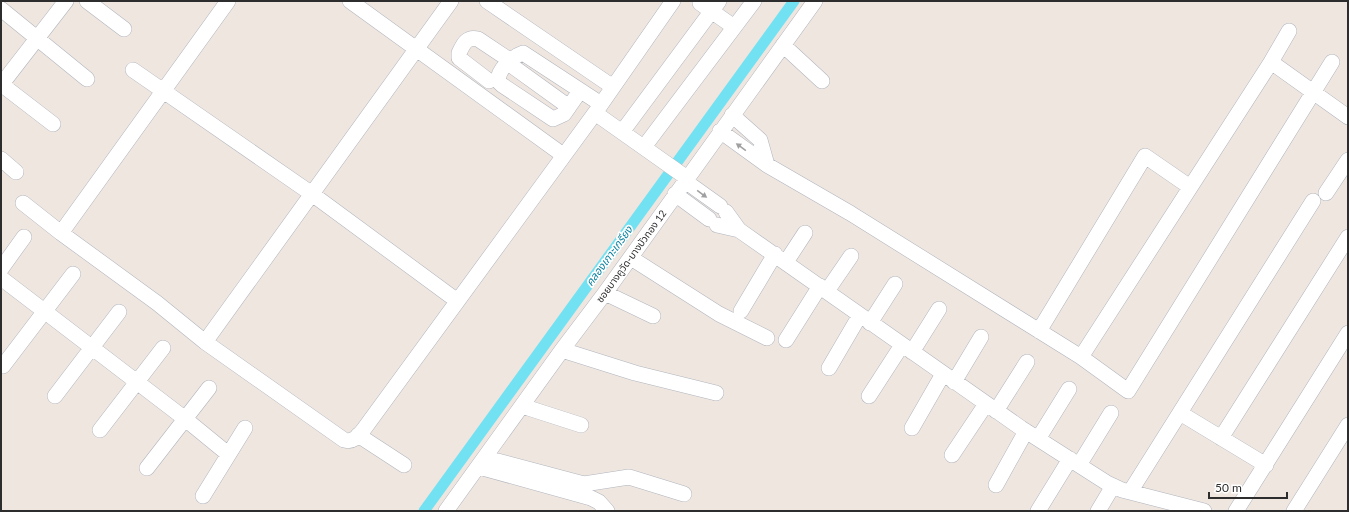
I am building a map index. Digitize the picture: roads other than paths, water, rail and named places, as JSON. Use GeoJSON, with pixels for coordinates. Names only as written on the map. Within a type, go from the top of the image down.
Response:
{"type":"FeatureCollection","features":[{"type":"Feature","properties":{"kind":"street"},"geometry":{"type":"LineString","coordinates":[[53,124],[1,84],[66,1]]}},
{"type":"Feature","properties":{"kind":"street"},"geometry":{"type":"LineString","coordinates":[[86,1],[124,29]]}},
{"type":"Feature","properties":{"kind":"street"},"geometry":{"type":"LineString","coordinates":[[60,233],[228,1]]}},
{"type":"Feature","properties":{"kind":"street"},"geometry":{"type":"LineString","coordinates":[[350,1],[416,50],[564,155]]}},
{"type":"Feature","properties":{"kind":"street"},"geometry":{"type":"LineString","coordinates":[[205,342],[451,1]]}},
{"type":"Feature","properties":{"kind":"street"},"geometry":{"type":"LineString","coordinates":[[487,1],[613,87]]}},
{"type":"Feature","properties":{"kind":"street"},"geometry":{"type":"LineString","coordinates":[[23,203],[60,233],[157,303],[205,342],[344,440],[353,440],[598,109],[673,1]]}},
{"type":"Feature","properties":{"kind":"street"},"geometry":{"type":"LineString","coordinates":[[644,147],[754,1]]}},
{"type":"Feature","properties":{"kind":"street","name":"ซอยบางคูวัด-บางบัวทอง 12"},"geometry":{"type":"LineString","coordinates":[[446,511],[630,258],[675,194],[682,176],[720,132],[815,1]]}},
{"type":"Feature","properties":{"kind":"street"},"geometry":{"type":"LineString","coordinates":[[622,132],[711,5],[734,27]]}},
{"type":"Feature","properties":{"kind":"street"},"geometry":{"type":"LineString","coordinates":[[1,9],[87,79]]}},
{"type":"Feature","properties":{"kind":"street"},"geometry":{"type":"LineString","coordinates":[[1081,357],[1271,62],[1289,31]]}},
{"type":"Feature","properties":{"kind":"street"},"geometry":{"type":"LineString","coordinates":[[489,81],[460,58],[459,53],[468,39],[478,39],[569,107]]}},
{"type":"Feature","properties":{"kind":"street"},"geometry":{"type":"LineString","coordinates":[[783,45],[822,81]]}},
{"type":"Feature","properties":{"kind":"street"},"geometry":{"type":"LineString","coordinates":[[580,91],[560,118],[550,118],[498,81],[498,76],[509,62],[523,53],[580,91],[622,132],[658,157],[723,209],[739,230]]}},
{"type":"Feature","properties":{"kind":"street"},"geometry":{"type":"LineString","coordinates":[[1271,62],[1348,118]]}},
{"type":"Feature","properties":{"kind":"street"},"geometry":{"type":"LineString","coordinates":[[720,132],[767,165],[850,213],[1081,357],[1128,391],[1332,62]]}},
{"type":"Feature","properties":{"kind":"street"},"geometry":{"type":"LineString","coordinates":[[133,70],[165,90],[312,194],[456,300]]}},
{"type":"Feature","properties":{"kind":"street"},"geometry":{"type":"LineString","coordinates":[[732,115],[760,140],[767,165]]}},
{"type":"Feature","properties":{"kind":"street"},"geometry":{"type":"LineString","coordinates":[[1039,331],[1145,156],[1190,187]]}},
{"type":"Feature","properties":{"kind":"street"},"geometry":{"type":"LineString","coordinates":[[1,159],[16,172]]}},
{"type":"Feature","properties":{"kind":"street"},"geometry":{"type":"LineString","coordinates":[[1326,193],[1348,160]]}},
{"type":"Feature","properties":{"kind":"street"},"geometry":{"type":"LineString","coordinates":[[675,194],[713,222],[739,230],[991,408],[1113,486],[1162,506],[1204,511]]}},
{"type":"Feature","properties":{"kind":"street"},"geometry":{"type":"LineString","coordinates":[[1130,492],[1313,201]]}},
{"type":"Feature","properties":{"kind":"street"},"geometry":{"type":"LineString","coordinates":[[741,311],[780,258],[805,233]]}},
{"type":"Feature","properties":{"kind":"street"},"geometry":{"type":"LineString","coordinates":[[1,269],[24,236]]}},
{"type":"Feature","properties":{"kind":"street"},"geometry":{"type":"LineString","coordinates":[[1221,438],[1348,237]]}},
{"type":"Feature","properties":{"kind":"street"},"geometry":{"type":"LineString","coordinates":[[786,340],[851,256]]}},
{"type":"Feature","properties":{"kind":"street"},"geometry":{"type":"LineString","coordinates":[[630,258],[719,314],[767,338]]}},
{"type":"Feature","properties":{"kind":"street"},"geometry":{"type":"LineString","coordinates":[[3,366],[74,274]]}},
{"type":"Feature","properties":{"kind":"street"},"geometry":{"type":"LineString","coordinates":[[1,278],[93,347],[228,454]]}},
{"type":"Feature","properties":{"kind":"street"},"geometry":{"type":"LineString","coordinates":[[829,368],[865,319],[895,284]]}},
{"type":"Feature","properties":{"kind":"street"},"geometry":{"type":"LineString","coordinates":[[605,293],[653,316]]}},
{"type":"Feature","properties":{"kind":"street"},"geometry":{"type":"LineString","coordinates":[[869,396],[939,309]]}},
{"type":"Feature","properties":{"kind":"street"},"geometry":{"type":"LineString","coordinates":[[55,396],[119,312]]}},
{"type":"Feature","properties":{"kind":"street"},"geometry":{"type":"LineString","coordinates":[[1236,511],[1348,333]]}},
{"type":"Feature","properties":{"kind":"street"},"geometry":{"type":"LineString","coordinates":[[912,428],[948,378],[982,337]]}},
{"type":"Feature","properties":{"kind":"street"},"geometry":{"type":"LineString","coordinates":[[100,430],[163,348]]}},
{"type":"Feature","properties":{"kind":"street"},"geometry":{"type":"LineString","coordinates":[[562,350],[635,373],[716,393]]}},
{"type":"Feature","properties":{"kind":"street"},"geometry":{"type":"LineString","coordinates":[[952,455],[1027,362]]}},
{"type":"Feature","properties":{"kind":"street"},"geometry":{"type":"LineString","coordinates":[[147,468],[184,418],[209,388]]}},
{"type":"Feature","properties":{"kind":"street"},"geometry":{"type":"LineString","coordinates":[[996,485],[1032,435],[1069,389]]}},
{"type":"Feature","properties":{"kind":"street"},"geometry":{"type":"LineString","coordinates":[[522,406],[580,425]]}},
{"type":"Feature","properties":{"kind":"street"},"geometry":{"type":"LineString","coordinates":[[1038,511],[1111,413]]}},
{"type":"Feature","properties":{"kind":"street"},"geometry":{"type":"LineString","coordinates":[[1180,413],[1266,465]]}},
{"type":"Feature","properties":{"kind":"street"},"geometry":{"type":"LineString","coordinates":[[1294,511],[1348,425]]}},
{"type":"Feature","properties":{"kind":"street"},"geometry":{"type":"LineString","coordinates":[[203,496],[245,428]]}},
{"type":"Feature","properties":{"kind":"street"},"geometry":{"type":"LineString","coordinates":[[358,435],[404,465]]}},
{"type":"Feature","properties":{"kind":"street"},"geometry":{"type":"LineString","coordinates":[[482,462],[584,484],[629,477],[684,494]]}},
{"type":"Feature","properties":{"kind":"street"},"geometry":{"type":"LineString","coordinates":[[482,462],[590,498],[599,502],[607,511]]}},
{"type":"Feature","properties":{"kind":"street"},"geometry":{"type":"LineString","coordinates":[[1098,511],[1113,486]]}},
{"type":"Feature","properties":{"kind":"waterway","name":"คลองเกาะเกรียง"},"geometry":{"type":"LineString","coordinates":[[424,511],[794,1]]}}]}
